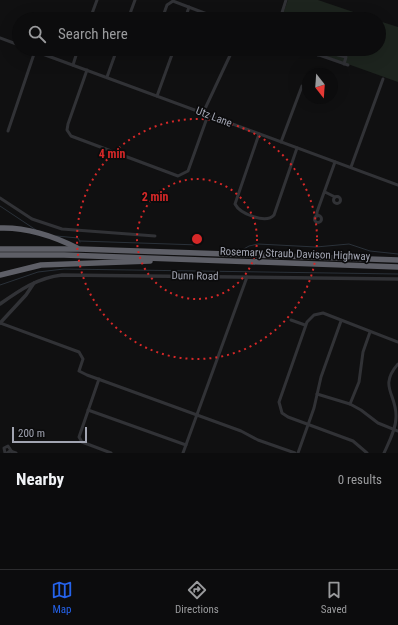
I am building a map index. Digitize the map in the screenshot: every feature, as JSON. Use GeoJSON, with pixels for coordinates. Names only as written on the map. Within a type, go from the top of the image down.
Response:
{"type":"FeatureCollection","features":[{"type":"Feature","properties":{"kind":"highway"},"geometry":{"type":"LineString","coordinates":[[0,228],[14,228],[27,231],[63,241],[79,249]]}},
{"type":"Feature","properties":{"kind":"highway","name":"Rosemary Straub Davison Highway"},"geometry":{"type":"LineString","coordinates":[[0,249],[79,249],[398,260]]}},
{"type":"Feature","properties":{"kind":"highway","name":"Rosemary Straub Davison Highway"},"geometry":{"type":"LineString","coordinates":[[0,255],[64,255],[398,267]]}},
{"type":"Feature","properties":{"kind":"highway"},"geometry":{"type":"LineString","coordinates":[[0,275],[41,265],[184,260]]}},
{"type":"Feature","properties":{"kind":"street"},"geometry":{"type":"LineString","coordinates":[[93,12],[97,0]]}},
{"type":"Feature","properties":{"kind":"street"},"geometry":{"type":"LineString","coordinates":[[131,12],[135,0]]}},
{"type":"Feature","properties":{"kind":"street"},"geometry":{"type":"LineString","coordinates":[[282,12],[286,0]]}},
{"type":"Feature","properties":{"kind":"street"},"geometry":{"type":"LineString","coordinates":[[165,12],[170,2],[202,12]]}},
{"type":"Feature","properties":{"kind":"street"},"geometry":{"type":"LineString","coordinates":[[187,12],[189,7]]}},
{"type":"Feature","properties":{"kind":"street"},"geometry":{"type":"LineString","coordinates":[[0,38],[12,42]]}},
{"type":"Feature","properties":{"kind":"street"},"geometry":{"type":"LineString","coordinates":[[8,131],[33,56]]}},
{"type":"Feature","properties":{"kind":"street","name":"Utz Lane"},"geometry":{"type":"LineString","coordinates":[[50,56],[398,185]]}},
{"type":"Feature","properties":{"kind":"street"},"geometry":{"type":"LineString","coordinates":[[73,64],[76,56]]}},
{"type":"Feature","properties":{"kind":"street"},"geometry":{"type":"LineString","coordinates":[[107,78],[115,56]]}},
{"type":"Feature","properties":{"kind":"street"},"geometry":{"type":"LineString","coordinates":[[157,96],[171,56]]}},
{"type":"Feature","properties":{"kind":"street"},"geometry":{"type":"LineString","coordinates":[[202,113],[230,56]]}},
{"type":"Feature","properties":{"kind":"street"},"geometry":{"type":"LineString","coordinates":[[321,56],[348,65]]}},
{"type":"Feature","properties":{"kind":"street"},"geometry":{"type":"LineString","coordinates":[[342,56],[346,57],[344,64]]}},
{"type":"Feature","properties":{"kind":"street"},"geometry":{"type":"LineString","coordinates":[[87,70],[68,124],[68,133],[71,136],[178,176],[188,171],[208,115]]}},
{"type":"Feature","properties":{"kind":"street"},"geometry":{"type":"LineString","coordinates":[[351,167],[383,79]]}},
{"type":"Feature","properties":{"kind":"street"},"geometry":{"type":"LineString","coordinates":[[281,142],[302,86]]}},
{"type":"Feature","properties":{"kind":"street"},"geometry":{"type":"LineString","coordinates":[[259,134],[235,204],[239,210],[264,219],[268,219],[274,215],[297,148]]}},
{"type":"Feature","properties":{"kind":"street"},"geometry":{"type":"LineString","coordinates":[[318,216],[317,212],[335,162]]}},
{"type":"Feature","properties":{"kind":"street"},"geometry":{"type":"LineString","coordinates":[[325,192],[336,197]]}},
{"type":"Feature","properties":{"kind":"street"},"geometry":{"type":"LineString","coordinates":[[0,198],[32,219],[62,229],[155,236]]}},
{"type":"Feature","properties":{"kind":"street","name":"Dunn Road"},"geometry":{"type":"LineString","coordinates":[[0,304],[15,292],[35,281],[50,276],[67,274],[398,279]]}},
{"type":"Feature","properties":{"kind":"street"},"geometry":{"type":"LineString","coordinates":[[183,453],[247,277]]}},
{"type":"Feature","properties":{"kind":"street"},"geometry":{"type":"LineString","coordinates":[[35,281],[26,295],[0,323],[79,352],[83,359],[79,371],[295,453]]}},
{"type":"Feature","properties":{"kind":"street"},"geometry":{"type":"LineString","coordinates":[[25,286],[27,289],[26,295]]}},
{"type":"Feature","properties":{"kind":"street"},"geometry":{"type":"LineString","coordinates":[[15,292],[22,294],[22,299]]}},
{"type":"Feature","properties":{"kind":"street"},"geometry":{"type":"LineString","coordinates":[[367,453],[353,441],[284,414],[279,406],[280,397],[305,325],[311,316],[320,313],[326,314],[398,342]]}},
{"type":"Feature","properties":{"kind":"street"},"geometry":{"type":"LineString","coordinates":[[290,320],[305,325]]}},
{"type":"Feature","properties":{"kind":"street"},"geometry":{"type":"LineString","coordinates":[[298,453],[318,394],[321,377],[341,321]]}},
{"type":"Feature","properties":{"kind":"street"},"geometry":{"type":"LineString","coordinates":[[350,404],[359,382],[363,352],[370,332]]}},
{"type":"Feature","properties":{"kind":"street"},"geometry":{"type":"LineString","coordinates":[[384,453],[393,430],[396,415],[388,382],[391,373],[398,364]]}},
{"type":"Feature","properties":{"kind":"street"},"geometry":{"type":"LineString","coordinates":[[99,379],[80,432],[80,440],[111,453]]}},
{"type":"Feature","properties":{"kind":"street"},"geometry":{"type":"LineString","coordinates":[[318,394],[350,404],[361,410],[378,423],[398,431]]}},
{"type":"Feature","properties":{"kind":"street"},"geometry":{"type":"LineString","coordinates":[[88,410],[186,445]]}},
{"type":"Feature","properties":{"kind":"street"},"geometry":{"type":"LineString","coordinates":[[8,446],[14,452],[6,453],[4,448],[8,446]]}},
{"type":"Feature","properties":{"kind":"shaded area"},"geometry":{"type":"Polygon","coordinates":[[[288,0],[318,0],[353,12],[284,12],[288,0]]]}},
{"type":"Feature","properties":{"kind":"shaded area"},"geometry":{"type":"Polygon","coordinates":[[[386,23],[398,27],[398,82],[326,56],[386,56],[386,23]]]}},
{"type":"Feature","properties":{"kind":"waterway"},"geometry":{"type":"LineString","coordinates":[[0,206],[36,230]]}},
{"type":"Feature","properties":{"kind":"waterway"},"geometry":{"type":"LineString","coordinates":[[56,236],[78,238],[80,242]]}},
{"type":"Feature","properties":{"kind":"waterway"},"geometry":{"type":"LineString","coordinates":[[80,241],[199,245]]}},
{"type":"Feature","properties":{"kind":"waterway"},"geometry":{"type":"LineString","coordinates":[[242,250],[249,246],[258,244],[316,247],[349,244],[370,251],[398,254]]}},
{"type":"Feature","properties":{"kind":"waterway"},"geometry":{"type":"LineString","coordinates":[[0,285],[38,272],[64,269],[398,274]]}}]}
